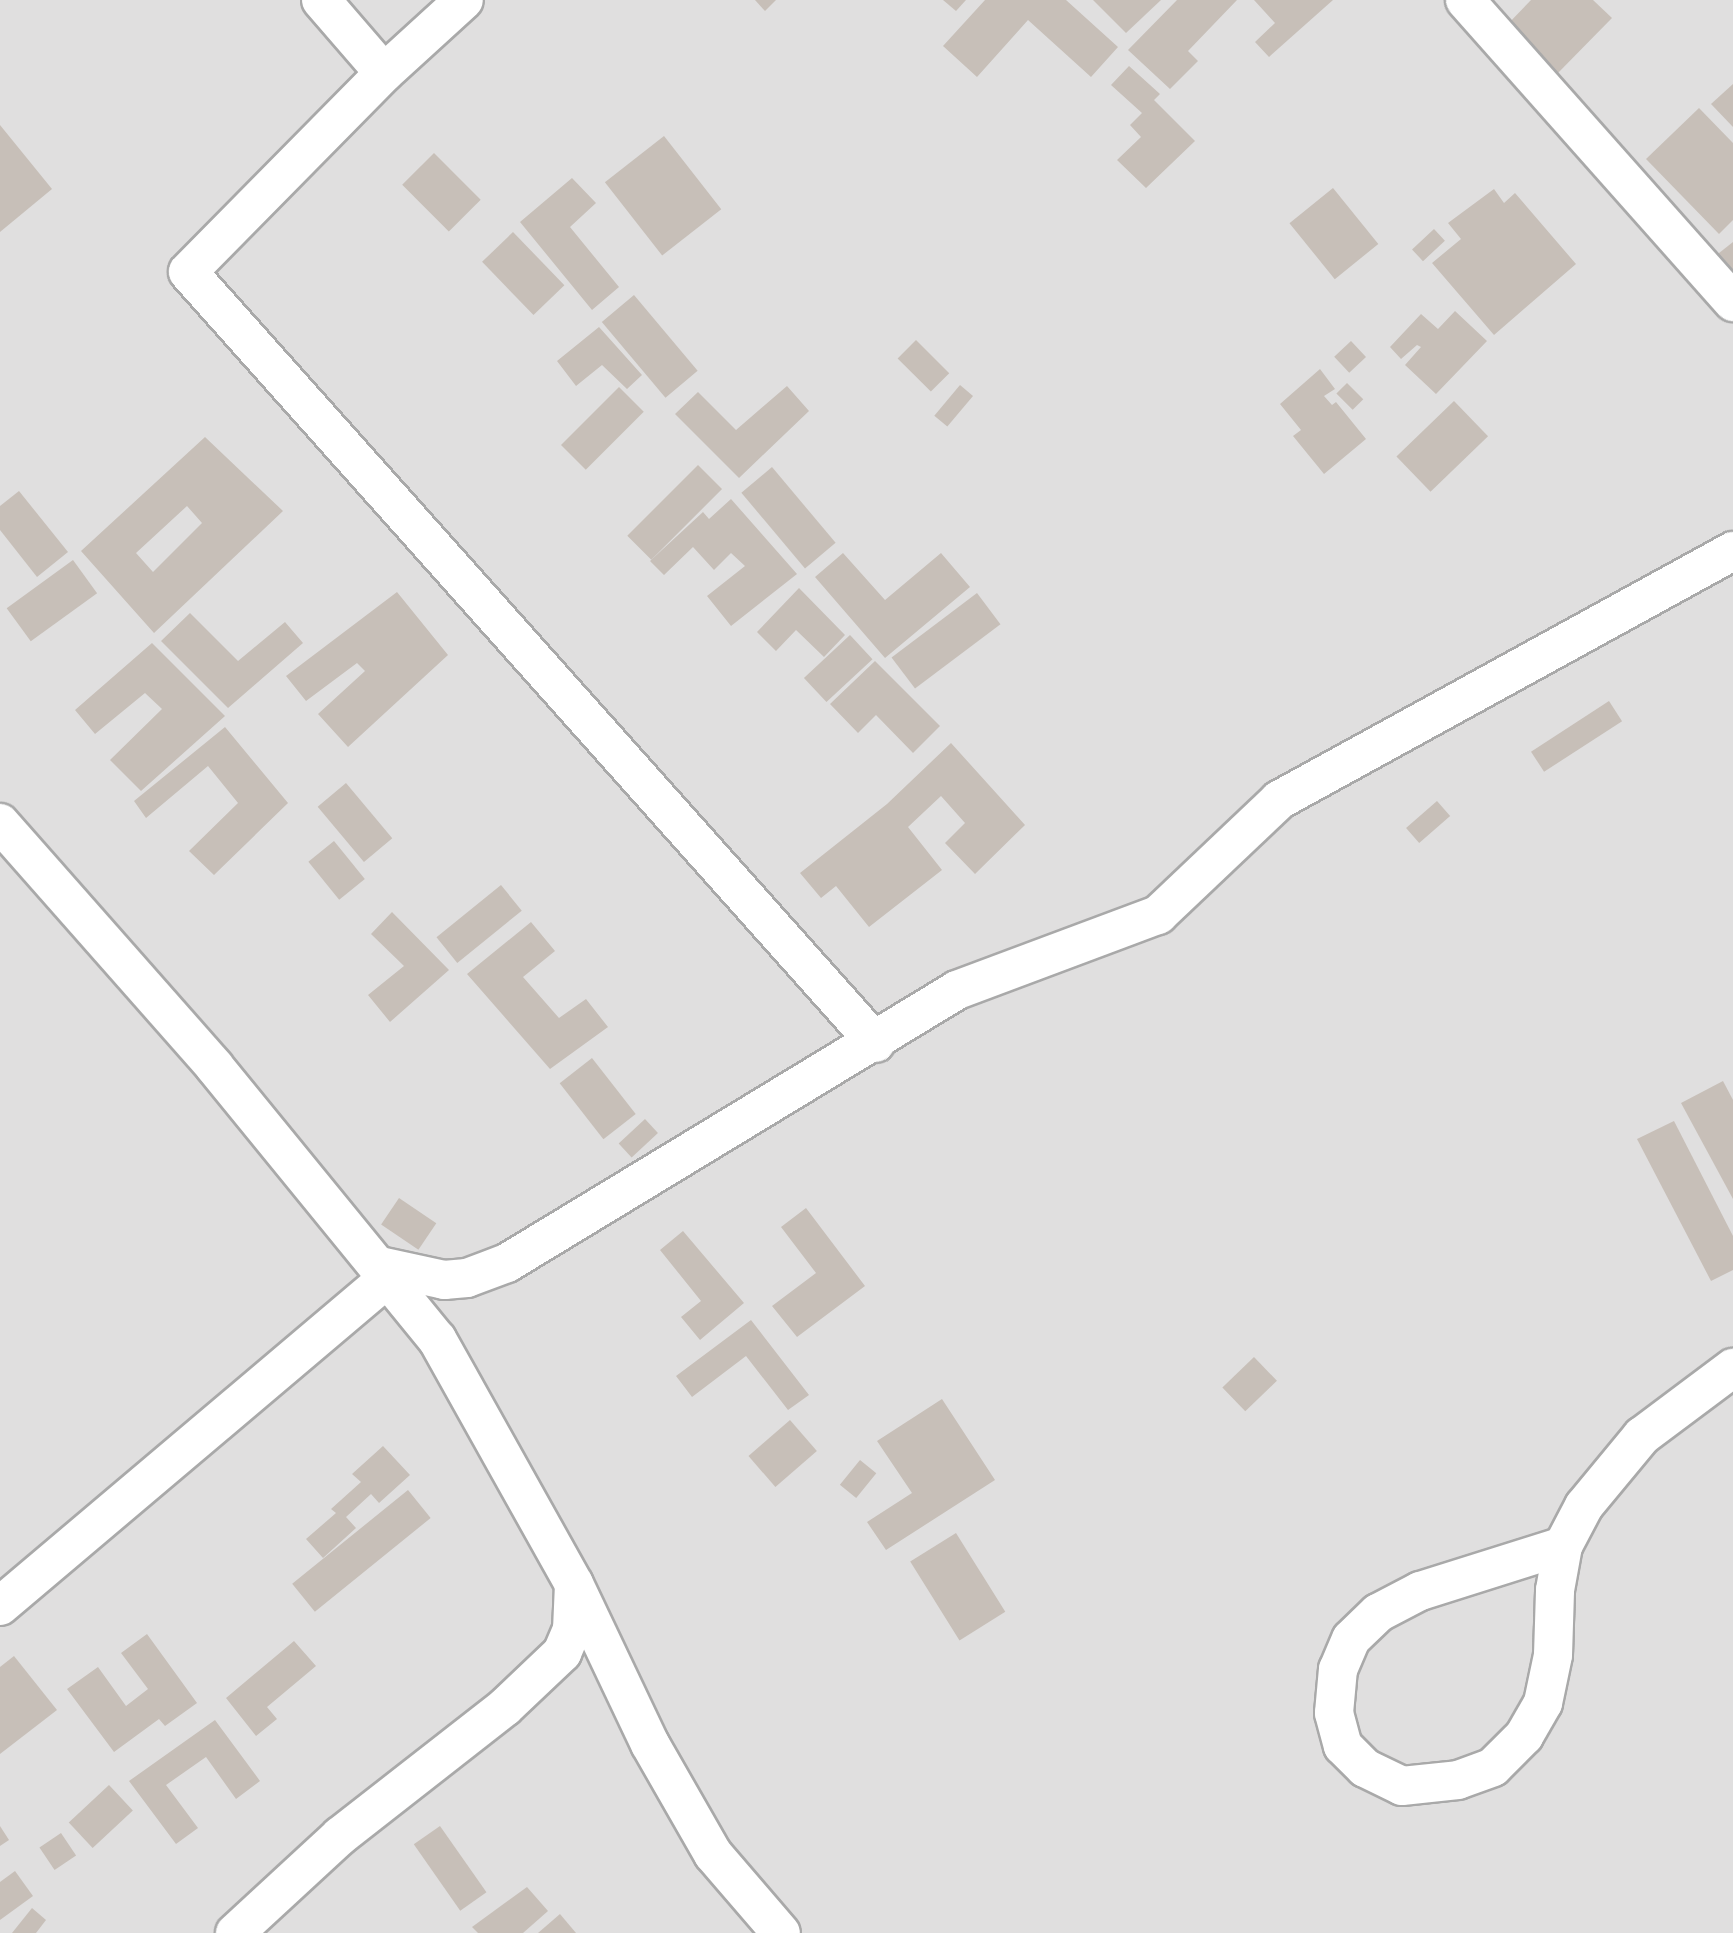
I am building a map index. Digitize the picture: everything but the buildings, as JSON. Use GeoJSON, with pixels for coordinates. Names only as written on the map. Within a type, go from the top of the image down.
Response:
{"type":"FeatureCollection","features":[{"type":"Feature","properties":{"kind":"street"},"geometry":{"type":"LineString","coordinates":[[321,0],[384,73]]}},
{"type":"Feature","properties":{"kind":"street"},"geometry":{"type":"LineString","coordinates":[[464,0],[384,73],[188,272],[876,1043]]}},
{"type":"Feature","properties":{"kind":"street"},"geometry":{"type":"LineString","coordinates":[[1465,0],[1733,302]]}},
{"type":"Feature","properties":{"kind":"street"},"geometry":{"type":"LineString","coordinates":[[0,1606],[384,1271],[444,1280],[467,1278],[507,1263],[876,1043],[957,990],[1158,915],[1279,800],[1733,551]]}},
{"type":"Feature","properties":{"kind":"street"},"geometry":{"type":"LineString","coordinates":[[0,823],[214,1066],[437,1339],[575,1584],[650,1744],[713,1854],[781,1933]]}},
{"type":"Feature","properties":{"kind":"street"},"geometry":{"type":"LineString","coordinates":[[1563,1546],[1420,1591],[1378,1613],[1351,1639],[1338,1669],[1334,1713],[1343,1746],[1365,1768],[1402,1786],[1458,1780],[1493,1767],[1524,1736],[1543,1703],[1553,1655],[1555,1590],[1563,1546],[1584,1506],[1642,1436],[1733,1367]]}},
{"type":"Feature","properties":{"kind":"street"},"geometry":{"type":"LineString","coordinates":[[234,1933],[340,1836],[505,1707],[562,1653],[572,1630],[575,1584]]}},
{"type":"Feature","properties":{"kind":"shaded area"},"geometry":{"type":"Polygon","coordinates":[[[0,0],[1733,0],[1733,1933],[0,1933],[0,0]]]}}]}
